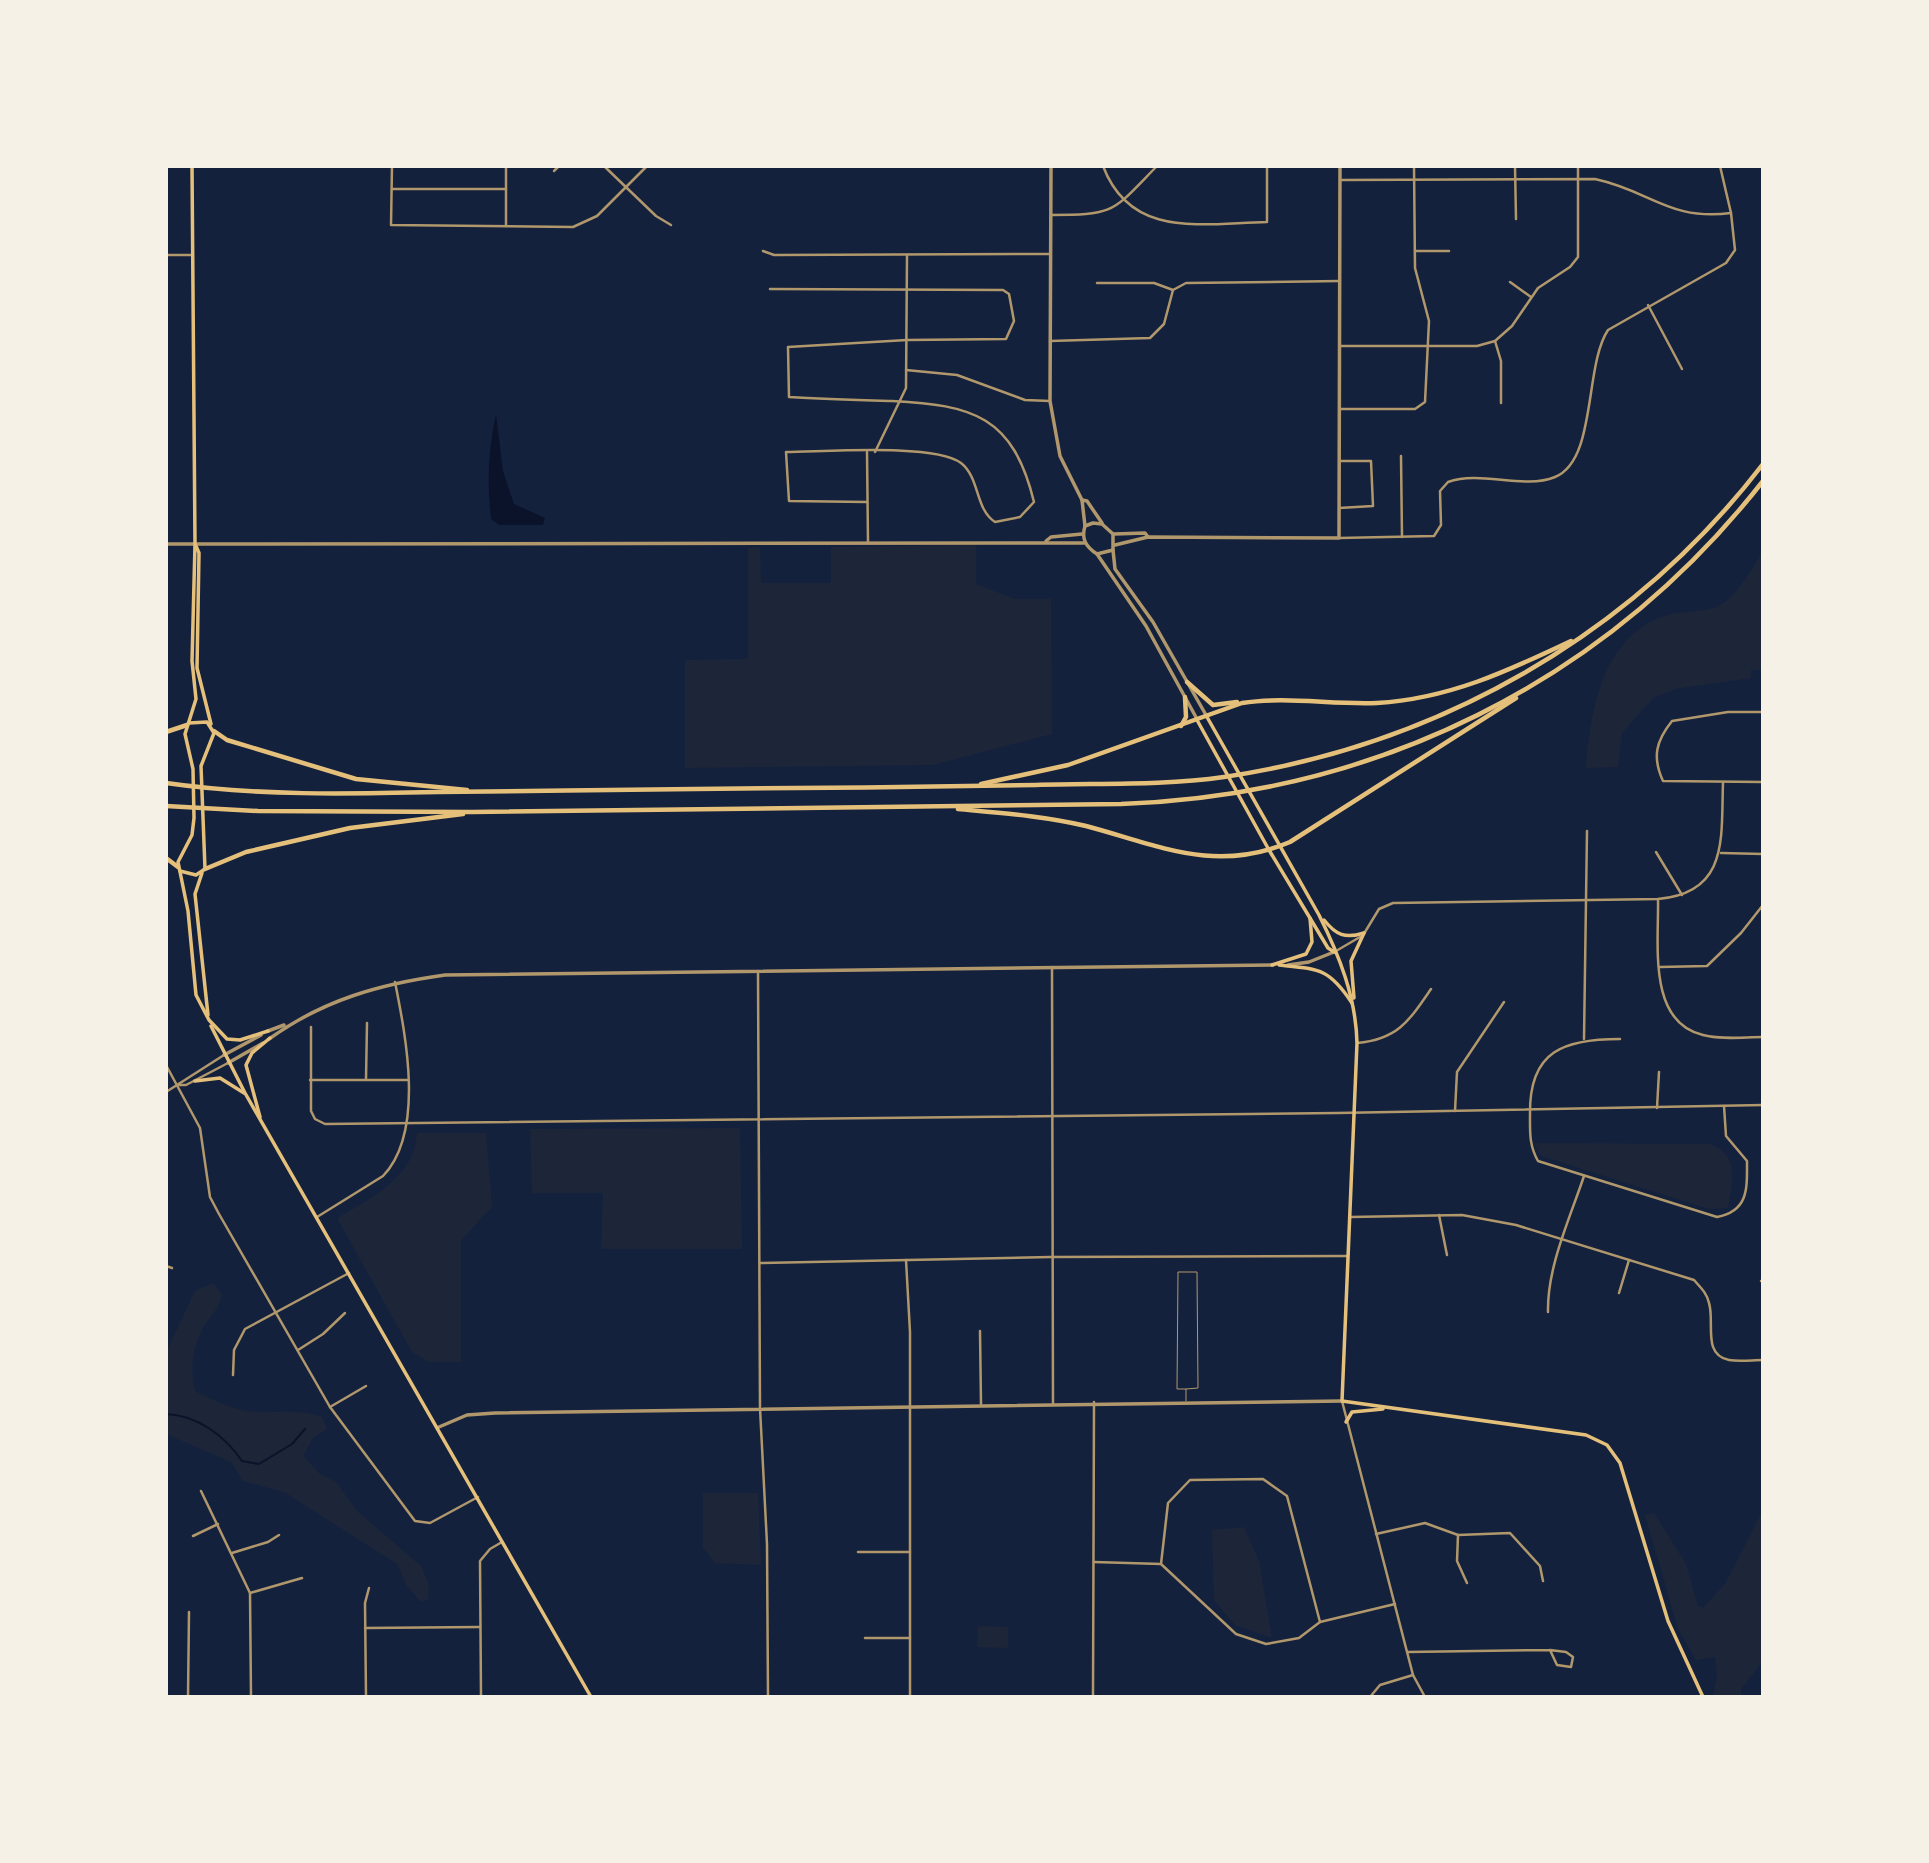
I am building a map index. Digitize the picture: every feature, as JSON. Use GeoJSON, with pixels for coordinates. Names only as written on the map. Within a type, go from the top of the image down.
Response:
{"type":"FeatureCollection","features":[{"type":"Feature","properties":{"kind":"highway"},"geometry":{"type":"LineString","coordinates":[[166,783],[293,793],[969,786],[1188,781],[1312,760],[1375,742],[1440,718],[1535,668],[1667,570],[1721,515],[1763,464]]}},
{"type":"Feature","properties":{"kind":"highway"},"geometry":{"type":"LineString","coordinates":[[936,806],[1052,819],[1182,854],[1227,856],[1281,846],[1460,735],[1599,641],[1659,592],[1711,542],[1763,481]]}},
{"type":"Feature","properties":{"kind":"highway"},"geometry":{"type":"LineString","coordinates":[[1187,682],[1203,699],[1213,705],[1256,701],[1335,704],[1428,696],[1497,676],[1581,636]]}},
{"type":"Feature","properties":{"kind":"highway"},"geometry":{"type":"LineString","coordinates":[[166,806],[258,811],[472,812],[1155,803],[1219,796],[1328,774],[1403,749],[1481,714],[1526,690]]}},
{"type":"Feature","properties":{"kind":"highway"},"geometry":{"type":"LineString","coordinates":[[1180,727],[1186,717],[1185,697]]}},
{"type":"Feature","properties":{"kind":"highway"},"geometry":{"type":"LineString","coordinates":[[969,786],[1068,765],[1256,701]]}},
{"type":"Feature","properties":{"kind":"highway"},"geometry":{"type":"LineString","coordinates":[[166,732],[188,724]]}},
{"type":"Feature","properties":{"kind":"highway"},"geometry":{"type":"LineString","coordinates":[[213,730],[226,740],[327,772],[383,783],[448,786],[479,792]]}},
{"type":"Feature","properties":{"kind":"highway"},"geometry":{"type":"LineString","coordinates":[[204,871],[246,852],[349,828],[472,812]]}},
{"type":"Feature","properties":{"kind":"highway"},"geometry":{"type":"LineString","coordinates":[[166,858],[179,869]]}},
{"type":"Feature","properties":{"kind":"main road"},"geometry":{"type":"LineString","coordinates":[[192,166],[195,544],[192,661],[196,699],[185,734],[192,758],[192,835],[178,857],[188,911],[196,995],[223,1055],[439,1427],[591,1697]]}},
{"type":"Feature","properties":{"kind":"main road"},"geometry":{"type":"LineString","coordinates":[[195,544],[199,552],[198,678],[213,730],[202,761],[204,871],[195,894],[209,1020],[219,1033],[231,1040],[268,1031]]}},
{"type":"Feature","properties":{"kind":"main road"},"geometry":{"type":"LineString","coordinates":[[1207,717],[1319,915],[1334,945],[1334,952],[1355,1008]]}},
{"type":"Feature","properties":{"kind":"main road"},"geometry":{"type":"LineString","coordinates":[[1197,720],[1269,850],[1328,948],[1334,952]]}},
{"type":"Feature","properties":{"kind":"main road"},"geometry":{"type":"LineString","coordinates":[[188,724],[202,721],[213,730]]}},
{"type":"Feature","properties":{"kind":"main road"},"geometry":{"type":"LineString","coordinates":[[179,869],[190,875],[204,871]]}},
{"type":"Feature","properties":{"kind":"main road"},"geometry":{"type":"LineString","coordinates":[[1319,915],[1338,934],[1351,937],[1364,933]]}},
{"type":"Feature","properties":{"kind":"main road"},"geometry":{"type":"LineString","coordinates":[[1272,965],[1294,961],[1306,954],[1312,942],[1310,916]]}},
{"type":"Feature","properties":{"kind":"main road"},"geometry":{"type":"LineString","coordinates":[[1364,933],[1351,961],[1357,1043],[1342,1401],[1586,1434],[1606,1446],[1615,1454],[1625,1475],[1668,1621],[1703,1697]]}},
{"type":"Feature","properties":{"kind":"main road"},"geometry":{"type":"LineString","coordinates":[[1279,965],[1325,972],[1338,983],[1355,1008]]}},
{"type":"Feature","properties":{"kind":"main road"},"geometry":{"type":"LineString","coordinates":[[262,1122],[246,1065],[252,1053],[270,1038]]}},
{"type":"Feature","properties":{"kind":"main road"},"geometry":{"type":"LineString","coordinates":[[195,1081],[220,1078],[245,1093]]}},
{"type":"Feature","properties":{"kind":"main road"},"geometry":{"type":"LineString","coordinates":[[1346,1422],[1352,1412],[1392,1408]]}},
{"type":"Feature","properties":{"kind":"street"},"geometry":{"type":"LineString","coordinates":[[392,166],[391,225],[573,227],[597,216],[647,166]]}},
{"type":"Feature","properties":{"kind":"street"},"geometry":{"type":"LineString","coordinates":[[506,166],[506,226]]}},
{"type":"Feature","properties":{"kind":"street"},"geometry":{"type":"LineString","coordinates":[[554,171],[559,166]]}},
{"type":"Feature","properties":{"kind":"street"},"geometry":{"type":"LineString","coordinates":[[604,166],[656,216],[671,225]]}},
{"type":"Feature","properties":{"kind":"street"},"geometry":{"type":"LineString","coordinates":[[1051,166],[1050,401],[1060,456],[1082,500],[1084,543]]}},
{"type":"Feature","properties":{"kind":"street"},"geometry":{"type":"LineString","coordinates":[[1103,166],[1114,189],[1124,200],[1144,217],[1165,222],[1267,222],[1267,166]]}},
{"type":"Feature","properties":{"kind":"street"},"geometry":{"type":"LineString","coordinates":[[1051,215],[1106,213],[1124,200],[1157,166]]}},
{"type":"Feature","properties":{"kind":"street"},"geometry":{"type":"LineString","coordinates":[[1339,538],[1340,166]]}},
{"type":"Feature","properties":{"kind":"street"},"geometry":{"type":"LineString","coordinates":[[1340,409],[1421,406],[1427,395],[1428,310],[1416,279],[1414,166]]}},
{"type":"Feature","properties":{"kind":"street"},"geometry":{"type":"LineString","coordinates":[[1515,166],[1516,219]]}},
{"type":"Feature","properties":{"kind":"street"},"geometry":{"type":"LineString","coordinates":[[1340,346],[1477,346],[1495,341],[1512,326],[1531,297],[1578,257],[1578,166]]}},
{"type":"Feature","properties":{"kind":"street"},"geometry":{"type":"LineString","coordinates":[[1097,554],[1148,537],[1434,536],[1439,532],[1440,491],[1448,482],[1545,479],[1564,472],[1578,454],[1602,339],[1616,324],[1726,263],[1735,250],[1731,213],[1720,166]]}},
{"type":"Feature","properties":{"kind":"street"},"geometry":{"type":"LineString","coordinates":[[1340,180],[1578,178],[1621,185],[1687,214],[1731,213]]}},
{"type":"Feature","properties":{"kind":"street"},"geometry":{"type":"LineString","coordinates":[[392,190],[506,189]]}},
{"type":"Feature","properties":{"kind":"street"},"geometry":{"type":"LineString","coordinates":[[763,251],[774,255],[1050,254]]}},
{"type":"Feature","properties":{"kind":"street"},"geometry":{"type":"LineString","coordinates":[[1415,251],[1449,251]]}},
{"type":"Feature","properties":{"kind":"street"},"geometry":{"type":"LineString","coordinates":[[166,255],[192,255]]}},
{"type":"Feature","properties":{"kind":"street"},"geometry":{"type":"LineString","coordinates":[[875,452],[906,388],[907,255]]}},
{"type":"Feature","properties":{"kind":"street"},"geometry":{"type":"LineString","coordinates":[[1097,283],[1154,283],[1173,290],[1192,282],[1340,281]]}},
{"type":"Feature","properties":{"kind":"street"},"geometry":{"type":"LineString","coordinates":[[1510,282],[1531,297]]}},
{"type":"Feature","properties":{"kind":"street"},"geometry":{"type":"LineString","coordinates":[[770,289],[1003,290],[1009,294],[1014,313],[1006,340],[907,340],[788,347],[789,397],[952,405],[973,413],[998,430],[1021,464],[1032,497],[1032,507],[1020,517],[995,522],[986,513],[974,480],[954,459],[936,452],[786,452],[789,501],[867,502]]}},
{"type":"Feature","properties":{"kind":"street"},"geometry":{"type":"LineString","coordinates":[[1050,341],[1130,341],[1150,338],[1164,324],[1173,290]]}},
{"type":"Feature","properties":{"kind":"street"},"geometry":{"type":"LineString","coordinates":[[1648,305],[1682,369]]}},
{"type":"Feature","properties":{"kind":"street"},"geometry":{"type":"LineString","coordinates":[[1495,341],[1501,361],[1501,403]]}},
{"type":"Feature","properties":{"kind":"street"},"geometry":{"type":"LineString","coordinates":[[906,370],[957,375],[1025,400],[1050,401]]}},
{"type":"Feature","properties":{"kind":"street"},"geometry":{"type":"LineString","coordinates":[[867,452],[868,542]]}},
{"type":"Feature","properties":{"kind":"street"},"geometry":{"type":"LineString","coordinates":[[1401,456],[1402,537]]}},
{"type":"Feature","properties":{"kind":"street"},"geometry":{"type":"LineString","coordinates":[[1339,509],[1373,506],[1371,461],[1340,461]]}},
{"type":"Feature","properties":{"kind":"street"},"geometry":{"type":"LineString","coordinates":[[1082,500],[1087,500],[1102,524],[1113,534],[1115,569],[1153,622],[1207,717]]}},
{"type":"Feature","properties":{"kind":"street"},"geometry":{"type":"LineString","coordinates":[[1085,526],[1102,524]]}},
{"type":"Feature","properties":{"kind":"street"},"geometry":{"type":"LineString","coordinates":[[1113,534],[1145,533],[1148,537]]}},
{"type":"Feature","properties":{"kind":"street"},"geometry":{"type":"LineString","coordinates":[[1046,541],[1051,537],[1082,534]]}},
{"type":"Feature","properties":{"kind":"street"},"geometry":{"type":"LineString","coordinates":[[166,544],[1084,543],[1097,554],[1146,626],[1197,720]]}},
{"type":"Feature","properties":{"kind":"street"},"geometry":{"type":"LineString","coordinates":[[1122,592],[1128,588]]}},
{"type":"Feature","properties":{"kind":"street"},"geometry":{"type":"LineString","coordinates":[[1763,712],[1728,712],[1672,721],[1658,739],[1656,765],[1663,782],[1763,782]]}},
{"type":"Feature","properties":{"kind":"street"},"geometry":{"type":"LineString","coordinates":[[166,1092],[223,1055],[268,1031],[289,1024],[342,998],[395,982],[445,975],[1279,965],[1309,962],[1334,952],[1364,933],[1379,909],[1393,902],[1658,899],[1682,895],[1711,876],[1721,853],[1723,783]]}},
{"type":"Feature","properties":{"kind":"street"},"geometry":{"type":"LineString","coordinates":[[1584,1039],[1587,831]]}},
{"type":"Feature","properties":{"kind":"street"},"geometry":{"type":"LineString","coordinates":[[1656,852],[1682,895]]}},
{"type":"Feature","properties":{"kind":"street"},"geometry":{"type":"LineString","coordinates":[[1721,853],[1763,854]]}},
{"type":"Feature","properties":{"kind":"street"},"geometry":{"type":"LineString","coordinates":[[1658,899],[1662,1000],[1679,1022],[1701,1035],[1763,1037]]}},
{"type":"Feature","properties":{"kind":"street"},"geometry":{"type":"LineString","coordinates":[[1660,967],[1707,966],[1741,933],[1763,905]]}},
{"type":"Feature","properties":{"kind":"street"},"geometry":{"type":"LineString","coordinates":[[1052,967],[1050,1257],[1053,1403]]}},
{"type":"Feature","properties":{"kind":"street"},"geometry":{"type":"LineString","coordinates":[[758,971],[760,1408],[767,1544],[768,1697]]}},
{"type":"Feature","properties":{"kind":"street"},"geometry":{"type":"LineString","coordinates":[[317,1217],[383,1176],[398,1157],[407,1124],[407,1051],[395,982]]}},
{"type":"Feature","properties":{"kind":"street"},"geometry":{"type":"LineString","coordinates":[[1357,1043],[1390,1035],[1409,1021],[1431,989]]}},
{"type":"Feature","properties":{"kind":"street"},"geometry":{"type":"LineString","coordinates":[[1455,1111],[1457,1072],[1504,1002]]}},
{"type":"Feature","properties":{"kind":"street"},"geometry":{"type":"LineString","coordinates":[[366,1079],[367,1023]]}},
{"type":"Feature","properties":{"kind":"street"},"geometry":{"type":"LineString","coordinates":[[178,1085],[195,1081],[228,1063],[289,1024]]}},
{"type":"Feature","properties":{"kind":"street"},"geometry":{"type":"LineString","coordinates":[[311,1027],[311,1111],[320,1122],[407,1124],[1763,1105]]}},
{"type":"Feature","properties":{"kind":"street"},"geometry":{"type":"LineString","coordinates":[[1620,1039],[1584,1039],[1559,1048],[1538,1070],[1531,1084],[1530,1109],[1530,1147],[1538,1161],[1717,1217],[1735,1211],[1746,1193],[1747,1161],[1726,1136],[1724,1106]]}},
{"type":"Feature","properties":{"kind":"street"},"geometry":{"type":"LineString","coordinates":[[166,1065],[204,1138],[211,1197],[330,1407],[415,1521],[430,1524],[478,1497]]}},
{"type":"Feature","properties":{"kind":"street"},"geometry":{"type":"LineString","coordinates":[[1657,1108],[1658,1072]]}},
{"type":"Feature","properties":{"kind":"street"},"geometry":{"type":"LineString","coordinates":[[310,1080],[407,1080]]}},
{"type":"Feature","properties":{"kind":"street"},"geometry":{"type":"LineString","coordinates":[[1548,1312],[1548,1299],[1563,1240],[1584,1176]]}},
{"type":"Feature","properties":{"kind":"street"},"geometry":{"type":"LineString","coordinates":[[1439,1215],[1447,1255]]}},
{"type":"Feature","properties":{"kind":"street"},"geometry":{"type":"LineString","coordinates":[[1350,1217],[1439,1215],[1516,1225],[1694,1280],[1710,1304],[1711,1342],[1715,1352],[1728,1360],[1763,1360]]}},
{"type":"Feature","properties":{"kind":"street"},"geometry":{"type":"LineString","coordinates":[[760,1263],[1050,1257],[1348,1256]]}},
{"type":"Feature","properties":{"kind":"street"},"geometry":{"type":"LineString","coordinates":[[906,1260],[910,1407],[910,1697]]}},
{"type":"Feature","properties":{"kind":"street"},"geometry":{"type":"LineString","coordinates":[[1619,1293],[1629,1260]]}},
{"type":"Feature","properties":{"kind":"street"},"geometry":{"type":"LineString","coordinates":[[166,1266],[172,1268]]}},
{"type":"Feature","properties":{"kind":"street"},"geometry":{"type":"LineString","coordinates":[[233,1375],[234,1350],[244,1329],[349,1273]]}},
{"type":"Feature","properties":{"kind":"street"},"geometry":{"type":"LineString","coordinates":[[298,1350],[323,1334],[345,1313]]}},
{"type":"Feature","properties":{"kind":"street"},"geometry":{"type":"LineString","coordinates":[[981,1331],[981,1404]]}},
{"type":"Feature","properties":{"kind":"street"},"geometry":{"type":"LineString","coordinates":[[330,1407],[366,1385]]}},
{"type":"Feature","properties":{"kind":"street"},"geometry":{"type":"LineString","coordinates":[[439,1427],[476,1413],[1094,1402],[1342,1401],[1413,1675],[1425,1697]]}},
{"type":"Feature","properties":{"kind":"street"},"geometry":{"type":"LineString","coordinates":[[1093,1697],[1094,1402]]}},
{"type":"Feature","properties":{"kind":"street"},"geometry":{"type":"LineString","coordinates":[[1160,1564],[1168,1503],[1190,1480],[1262,1479],[1287,1496],[1320,1622]]}},
{"type":"Feature","properties":{"kind":"street"},"geometry":{"type":"LineString","coordinates":[[201,1491],[250,1593],[251,1697]]}},
{"type":"Feature","properties":{"kind":"street"},"geometry":{"type":"LineString","coordinates":[[1376,1534],[1425,1522],[1458,1535],[1510,1533],[1541,1566],[1543,1581]]}},
{"type":"Feature","properties":{"kind":"street"},"geometry":{"type":"LineString","coordinates":[[193,1536],[218,1524]]}},
{"type":"Feature","properties":{"kind":"street"},"geometry":{"type":"LineString","coordinates":[[232,1553],[268,1542],[279,1535]]}},
{"type":"Feature","properties":{"kind":"street"},"geometry":{"type":"LineString","coordinates":[[1458,1535],[1457,1560],[1467,1583]]}},
{"type":"Feature","properties":{"kind":"street"},"geometry":{"type":"LineString","coordinates":[[481,1697],[480,1561],[490,1549],[503,1542]]}},
{"type":"Feature","properties":{"kind":"street"},"geometry":{"type":"LineString","coordinates":[[858,1552],[910,1552]]}},
{"type":"Feature","properties":{"kind":"street"},"geometry":{"type":"LineString","coordinates":[[1094,1562],[1160,1564],[1236,1634],[1266,1644],[1299,1638],[1320,1622],[1395,1604]]}},
{"type":"Feature","properties":{"kind":"street"},"geometry":{"type":"LineString","coordinates":[[250,1593],[302,1578]]}},
{"type":"Feature","properties":{"kind":"street"},"geometry":{"type":"LineString","coordinates":[[366,1697],[365,1603],[369,1588]]}},
{"type":"Feature","properties":{"kind":"street"},"geometry":{"type":"LineString","coordinates":[[188,1612],[188,1697]]}},
{"type":"Feature","properties":{"kind":"street"},"geometry":{"type":"LineString","coordinates":[[365,1628],[480,1627]]}},
{"type":"Feature","properties":{"kind":"street"},"geometry":{"type":"LineString","coordinates":[[865,1638],[910,1637]]}},
{"type":"Feature","properties":{"kind":"street"},"geometry":{"type":"LineString","coordinates":[[1408,1652],[1550,1650],[1570,1654],[1573,1657],[1571,1667],[1561,1668],[1557,1665],[1550,1650]]}},
{"type":"Feature","properties":{"kind":"street"},"geometry":{"type":"LineString","coordinates":[[1370,1697],[1380,1685],[1413,1675]]}},
{"type":"Feature","properties":{"kind":"lane"},"geometry":{"type":"LineString","coordinates":[[1187,1270],[1197,1272],[1198,1388],[1186,1390],[1177,1389],[1178,1272],[1187,1270]]}},
{"type":"Feature","properties":{"kind":"lane"},"geometry":{"type":"LineString","coordinates":[[1186,1390],[1186,1401]]}},
{"type":"Feature","properties":{"kind":"shaded area"},"geometry":{"type":"Polygon","coordinates":[[[496,414],[503,471],[514,504],[545,518],[543,525],[499,525],[491,519],[489,466],[496,414]]]}},
{"type":"Feature","properties":{"kind":"shaded area"},"geometry":{"type":"Polygon","coordinates":[[[976,545],[976,584],[1015,599],[1051,599],[1052,734],[933,765],[685,768],[685,660],[748,659],[748,548],[760,547],[761,583],[831,583],[831,547],[976,545]]]}},
{"type":"Feature","properties":{"kind":"shaded area"},"geometry":{"type":"Polygon","coordinates":[[[1763,550],[1763,670],[1751,670],[1751,678],[1675,689],[1653,698],[1622,733],[1618,767],[1586,768],[1595,706],[1609,666],[1620,648],[1634,633],[1652,621],[1673,614],[1710,609],[1726,601],[1741,585],[1763,550]]]}},
{"type":"Feature","properties":{"kind":"shaded area"},"geometry":{"type":"Polygon","coordinates":[[[740,1128],[742,1249],[601,1249],[603,1193],[532,1193],[530,1129],[740,1128]]]}},
{"type":"Feature","properties":{"kind":"shaded area"},"geometry":{"type":"Polygon","coordinates":[[[417,1133],[486,1133],[492,1207],[461,1240],[461,1362],[429,1362],[412,1352],[337,1218],[389,1185],[400,1174],[414,1149],[417,1133]]]}},
{"type":"Feature","properties":{"kind":"shaded area"},"geometry":{"type":"Polygon","coordinates":[[[1534,1143],[1710,1144],[1726,1155],[1730,1162],[1732,1179],[1728,1208],[1709,1209],[1541,1156],[1534,1143]]]}},
{"type":"Feature","properties":{"kind":"shaded area"},"geometry":{"type":"Polygon","coordinates":[[[213,1283],[222,1294],[218,1306],[198,1339],[192,1369],[195,1391],[241,1410],[297,1412],[322,1417],[327,1429],[313,1438],[303,1456],[320,1474],[336,1482],[357,1511],[421,1566],[429,1585],[428,1600],[421,1602],[407,1586],[397,1564],[284,1492],[243,1481],[231,1462],[166,1434],[166,1352],[195,1291],[213,1283]]]}},
{"type":"Feature","properties":{"kind":"shaded area"},"geometry":{"type":"Polygon","coordinates":[[[703,1493],[758,1493],[761,1565],[715,1563],[703,1547],[703,1493]]]}},
{"type":"Feature","properties":{"kind":"shaded area"},"geometry":{"type":"Polygon","coordinates":[[[1763,1510],[1763,1661],[1741,1689],[1741,1697],[1713,1697],[1717,1675],[1715,1657],[1696,1660],[1678,1629],[1645,1515],[1654,1513],[1686,1564],[1698,1606],[1703,1608],[1725,1584],[1763,1510]]]}},
{"type":"Feature","properties":{"kind":"shaded area"},"geometry":{"type":"Polygon","coordinates":[[[1244,1527],[1259,1561],[1272,1638],[1235,1625],[1214,1600],[1212,1530],[1244,1527]]]}},
{"type":"Feature","properties":{"kind":"shaded area"},"geometry":{"type":"Polygon","coordinates":[[[978,1626],[1008,1627],[1008,1648],[977,1647],[978,1626]]]}},
{"type":"Feature","properties":{"kind":"waterway"},"geometry":{"type":"LineString","coordinates":[[166,1414],[189,1418],[209,1428],[219,1435],[242,1461],[259,1464],[292,1444],[305,1429]]}}]}
